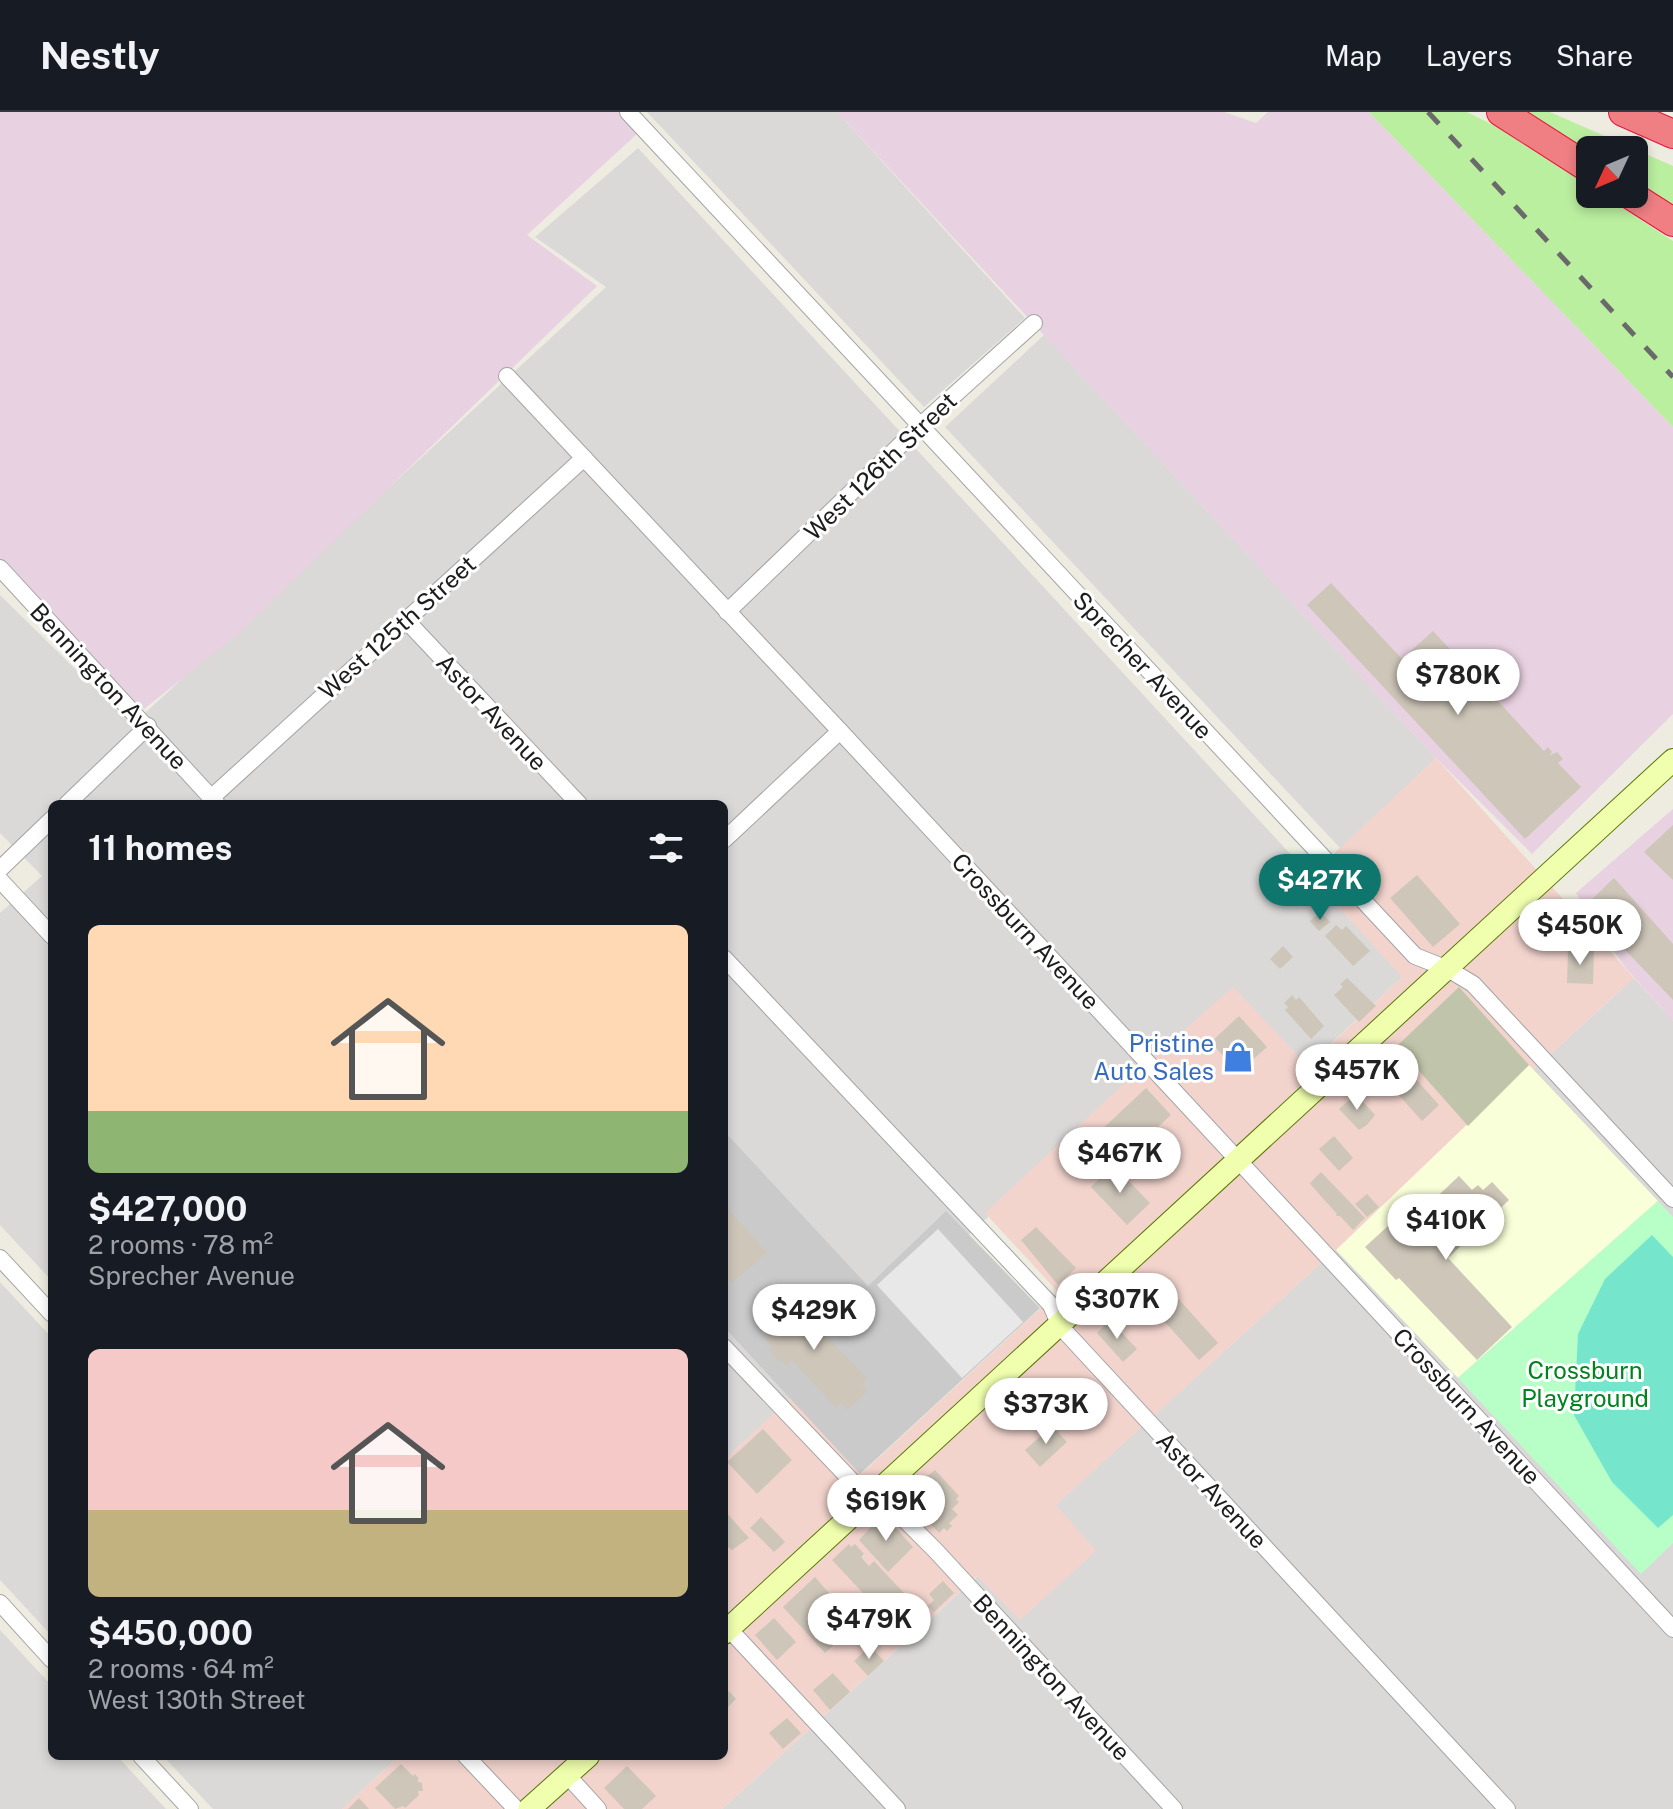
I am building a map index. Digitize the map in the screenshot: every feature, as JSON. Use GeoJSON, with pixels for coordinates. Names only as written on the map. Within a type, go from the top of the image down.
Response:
{"type":"FeatureCollection","features":[{"type":"Feature","properties":{"kind":"highway"},"geometry":{"type":"LineString","coordinates":[[1623,112],[1673,134]]}},
{"type":"Feature","properties":{"kind":"highway"},"geometry":{"type":"LineString","coordinates":[[1503,113],[1576,160]]}},
{"type":"Feature","properties":{"kind":"highway"},"geometry":{"type":"LineString","coordinates":[[1648,206],[1673,222]]}},
{"type":"Feature","properties":{"kind":"main road"},"geometry":{"type":"LineString","coordinates":[[728,1629],[1673,760]]}},
{"type":"Feature","properties":{"kind":"main road"},"geometry":{"type":"LineString","coordinates":[[529,1809],[584,1760]]}},
{"type":"Feature","properties":{"kind":"street","name":"Sprecher Avenue"},"geometry":{"type":"LineString","coordinates":[[628,112],[1415,956],[1448,969],[1473,984],[1673,1199]]}},
{"type":"Feature","properties":{"kind":"street","name":"West 126th Street"},"geometry":{"type":"LineString","coordinates":[[727,612],[920,426],[1034,323]]}},
{"type":"Feature","properties":{"kind":"street","name":"Crossburn Avenue"},"geometry":{"type":"LineString","coordinates":[[507,376],[1673,1629]]}},
{"type":"Feature","properties":{"kind":"street","name":"West 125th Street"},"geometry":{"type":"LineString","coordinates":[[215,800],[405,619],[584,458]]}},
{"type":"Feature","properties":{"kind":"street","name":"Bennington Avenue"},"geometry":{"type":"LineString","coordinates":[[0,568],[213,800]]}},
{"type":"Feature","properties":{"kind":"street","name":"Astor Avenue"},"geometry":{"type":"LineString","coordinates":[[405,619],[575,800]]}},
{"type":"Feature","properties":{"kind":"street"},"geometry":{"type":"LineString","coordinates":[[71,800],[148,726]]}},
{"type":"Feature","properties":{"kind":"street"},"geometry":{"type":"LineString","coordinates":[[728,836],[840,731]]}},
{"type":"Feature","properties":{"kind":"street"},"geometry":{"type":"LineString","coordinates":[[0,869],[48,823]]}},
{"type":"Feature","properties":{"kind":"street"},"geometry":{"type":"LineString","coordinates":[[0,880],[48,932]]}},
{"type":"Feature","properties":{"kind":"street","name":"Astor Avenue"},"geometry":{"type":"LineString","coordinates":[[728,962],[1051,1305],[1060,1326],[1507,1809]]}},
{"type":"Feature","properties":{"kind":"street"},"geometry":{"type":"LineString","coordinates":[[0,1258],[48,1310]]}},
{"type":"Feature","properties":{"kind":"street","name":"Bennington Avenue"},"geometry":{"type":"LineString","coordinates":[[728,1351],[869,1499],[896,1511],[936,1551],[1174,1809]]}},
{"type":"Feature","properties":{"kind":"street"},"geometry":{"type":"LineString","coordinates":[[0,1603],[48,1656]]}},
{"type":"Feature","properties":{"kind":"street"},"geometry":{"type":"LineString","coordinates":[[728,1633],[897,1809]]}},
{"type":"Feature","properties":{"kind":"street"},"geometry":{"type":"LineString","coordinates":[[145,1760],[190,1809]]}},
{"type":"Feature","properties":{"kind":"street"},"geometry":{"type":"LineString","coordinates":[[470,1760],[516,1809]]}},
{"type":"Feature","properties":{"kind":"street"},"geometry":{"type":"LineString","coordinates":[[567,1775],[598,1809]]}},
{"type":"Feature","properties":{"kind":"shaded area"},"geometry":{"type":"Polygon","coordinates":[[[0,112],[635,112],[637,134],[527,235],[597,286],[238,634],[144,709],[127,696],[0,563],[0,112]]]}},
{"type":"Feature","properties":{"kind":"shaded area"},"geometry":{"type":"Polygon","coordinates":[[[647,112],[837,112],[1025,318],[924,407],[647,112]]]}},
{"type":"Feature","properties":{"kind":"shaded area"},"geometry":{"type":"Polygon","coordinates":[[[837,112],[1224,112],[1256,123],[1268,112],[1369,112],[1673,427],[1673,714],[1532,854],[1436,758],[837,112]]]}},
{"type":"Feature","properties":{"kind":"shaded area"},"geometry":{"type":"Polygon","coordinates":[[[638,148],[1403,976],[1307,1066],[1164,1055],[728,1456],[728,800],[48,800],[48,1277],[0,1225],[0,913],[42,876],[0,833],[0,595],[132,725],[606,287],[535,237],[638,148]]]}},
{"type":"Feature","properties":{"kind":"shaded area"},"geometry":{"type":"Polygon","coordinates":[[[1044,335],[1436,758],[1341,849],[945,427],[1044,335]]]}},
{"type":"Feature","properties":{"kind":"shaded area"},"geometry":{"type":"Polygon","coordinates":[[[1436,758],[1634,978],[1056,1505],[1096,1551],[1020,1620],[977,1576],[722,1809],[342,1809],[395,1760],[728,1760],[728,1456],[791,1398],[861,1474],[1058,1292],[985,1213],[1131,1077],[1233,987],[1308,1066],[1402,977],[1310,876],[1436,758]]]}},
{"type":"Feature","properties":{"kind":"shaded area"},"geometry":{"type":"Polygon","coordinates":[[[1673,809],[1673,1021],[1624,966],[1576,893],[1673,809]]]}},
{"type":"Feature","properties":{"kind":"shaded area"},"geometry":{"type":"Polygon","coordinates":[[[1634,978],[1673,1021],[1673,1809],[722,1809],[1634,978]]]}},
{"type":"Feature","properties":{"kind":"shaded area"},"geometry":{"type":"Polygon","coordinates":[[[1459,987],[1529,1065],[1468,1126],[1397,1046],[1459,987]]]}},
{"type":"Feature","properties":{"kind":"shaded area"},"geometry":{"type":"Polygon","coordinates":[[[1529,1065],[1658,1201],[1458,1378],[1336,1250],[1529,1065]]]}},
{"type":"Feature","properties":{"kind":"shaded area"},"geometry":{"type":"Polygon","coordinates":[[[728,1135],[868,1286],[946,1211],[1040,1308],[860,1474],[728,1331],[728,1135]]]}},
{"type":"Feature","properties":{"kind":"shaded area"},"geometry":{"type":"Polygon","coordinates":[[[938,1229],[1023,1322],[962,1378],[877,1285],[938,1229]]]}},
{"type":"Feature","properties":{"kind":"shaded area"},"geometry":{"type":"Polygon","coordinates":[[[0,1282],[48,1334],[48,1632],[0,1580],[0,1282]]]}},
{"type":"Feature","properties":{"kind":"shaded area"},"geometry":{"type":"Polygon","coordinates":[[[0,1630],[48,1682],[48,1760],[121,1760],[166,1809],[0,1809],[0,1630]]]}},
{"type":"Feature","properties":{"kind":"shaded area"},"geometry":{"type":"Polygon","coordinates":[[[167,1760],[395,1760],[342,1809],[213,1809],[167,1760]]]}},
{"type":"Feature","properties":{"kind":"green space"},"geometry":{"type":"Polygon","coordinates":[[[1369,112],[1467,112],[1499,128],[1576,178],[1576,208],[1622,208],[1673,241],[1673,427],[1369,112]]]}},
{"type":"Feature","properties":{"kind":"green space"},"geometry":{"type":"Polygon","coordinates":[[[1517,112],[1550,112],[1605,136],[1576,136],[1576,150],[1517,112]]]}},
{"type":"Feature","properties":{"kind":"green space"},"geometry":{"type":"Polygon","coordinates":[[[1648,155],[1673,166],[1673,213],[1648,197],[1648,155]]]}},
{"type":"Feature","properties":{"kind":"green space","name":"Crossburn Playground"},"geometry":{"type":"Polygon","coordinates":[[[1658,1201],[1673,1217],[1673,1543],[1641,1574],[1458,1378],[1658,1201]]]}},
{"type":"Feature","properties":{"kind":"green space"},"geometry":{"type":"Polygon","coordinates":[[[1652,1235],[1673,1257],[1673,1515],[1658,1528],[1612,1482],[1574,1415],[1578,1334],[1605,1279],[1652,1235]]]}},
{"type":"Feature","properties":{"kind":"building"},"geometry":{"type":"Polygon","coordinates":[[[1331,583],[1402,659],[1433,631],[1544,751],[1548,747],[1552,752],[1549,756],[1557,752],[1563,759],[1558,763],[1581,787],[1525,839],[1307,605],[1331,583]]]}},
{"type":"Feature","properties":{"kind":"building"},"geometry":{"type":"Polygon","coordinates":[[[1673,825],[1673,880],[1644,852],[1673,825]]]}},
{"type":"Feature","properties":{"kind":"building"},"geometry":{"type":"Polygon","coordinates":[[[1417,875],[1460,924],[1433,947],[1390,898],[1417,875]]]}},
{"type":"Feature","properties":{"kind":"building"},"geometry":{"type":"Polygon","coordinates":[[[1614,878],[1673,944],[1673,1000],[1584,907],[1614,878]]]}},
{"type":"Feature","properties":{"kind":"building"},"geometry":{"type":"Polygon","coordinates":[[[1321,912],[1330,922],[1319,931],[1310,921],[1321,912]]]}},
{"type":"Feature","properties":{"kind":"building"},"geometry":{"type":"Polygon","coordinates":[[[1336,925],[1342,930],[1346,926],[1370,951],[1353,966],[1325,936],[1336,925]]]}},
{"type":"Feature","properties":{"kind":"building"},"geometry":{"type":"Polygon","coordinates":[[[1283,946],[1293,957],[1280,969],[1270,959],[1283,946]]]}},
{"type":"Feature","properties":{"kind":"building"},"geometry":{"type":"Polygon","coordinates":[[[1568,950],[1594,951],[1593,984],[1567,983],[1568,950]]]}},
{"type":"Feature","properties":{"kind":"building"},"geometry":{"type":"Polygon","coordinates":[[[1347,978],[1376,1006],[1359,1022],[1334,995],[1347,978]]]}},
{"type":"Feature","properties":{"kind":"building"},"geometry":{"type":"Polygon","coordinates":[[[1292,995],[1296,1000],[1299,997],[1324,1026],[1311,1039],[1285,1010],[1288,1007],[1284,1003],[1292,995]]]}},
{"type":"Feature","properties":{"kind":"building"},"geometry":{"type":"Polygon","coordinates":[[[1239,1016],[1267,1047],[1238,1073],[1211,1042],[1239,1016]]]}},
{"type":"Feature","properties":{"kind":"building"},"geometry":{"type":"Polygon","coordinates":[[[1414,1077],[1439,1105],[1422,1121],[1397,1093],[1414,1077]]]}},
{"type":"Feature","properties":{"kind":"building"},"geometry":{"type":"Polygon","coordinates":[[[1146,1088],[1171,1115],[1122,1160],[1097,1134],[1146,1088]]]}},
{"type":"Feature","properties":{"kind":"building"},"geometry":{"type":"Polygon","coordinates":[[[1356,1094],[1375,1115],[1359,1130],[1339,1109],[1356,1094]]]}},
{"type":"Feature","properties":{"kind":"building"},"geometry":{"type":"Polygon","coordinates":[[[1334,1136],[1353,1158],[1339,1171],[1319,1149],[1334,1136]]]}},
{"type":"Feature","properties":{"kind":"building"},"geometry":{"type":"Polygon","coordinates":[[[1113,1165],[1150,1203],[1127,1225],[1091,1187],[1113,1165]]]}},
{"type":"Feature","properties":{"kind":"building"},"geometry":{"type":"Polygon","coordinates":[[[1321,1172],[1365,1218],[1353,1230],[1340,1216],[1336,1216],[1311,1185],[1321,1172]]]}},
{"type":"Feature","properties":{"kind":"building"},"geometry":{"type":"Polygon","coordinates":[[[1459,1176],[1472,1190],[1478,1185],[1483,1190],[1492,1182],[1509,1200],[1448,1258],[1512,1327],[1477,1360],[1365,1247],[1388,1226],[1396,1235],[1459,1176]]]}},
{"type":"Feature","properties":{"kind":"building"},"geometry":{"type":"Polygon","coordinates":[[[1367,1194],[1379,1207],[1367,1217],[1355,1204],[1367,1194]]]}},
{"type":"Feature","properties":{"kind":"building"},"geometry":{"type":"Polygon","coordinates":[[[728,1209],[767,1253],[732,1283],[728,1278],[728,1209]]]}},
{"type":"Feature","properties":{"kind":"building"},"geometry":{"type":"Polygon","coordinates":[[[1036,1227],[1076,1268],[1058,1285],[1021,1240],[1036,1227]]]}},
{"type":"Feature","properties":{"kind":"building"},"geometry":{"type":"Polygon","coordinates":[[[1166,1285],[1218,1343],[1199,1360],[1147,1302],[1166,1285]]]}},
{"type":"Feature","properties":{"kind":"building"},"geometry":{"type":"Polygon","coordinates":[[[807,1298],[812,1304],[815,1301],[832,1319],[821,1330],[867,1379],[862,1384],[868,1391],[847,1410],[841,1403],[836,1408],[792,1360],[786,1366],[779,1362],[769,1350],[773,1347],[764,1338],[770,1332],[763,1324],[788,1300],[795,1308],[807,1298]]]}},
{"type":"Feature","properties":{"kind":"building"},"geometry":{"type":"Polygon","coordinates":[[[1110,1320],[1137,1349],[1123,1362],[1097,1333],[1110,1320]]]}},
{"type":"Feature","properties":{"kind":"building"},"geometry":{"type":"Polygon","coordinates":[[[1052,1426],[1067,1442],[1040,1467],[1025,1450],[1052,1426]]]}},
{"type":"Feature","properties":{"kind":"building"},"geometry":{"type":"Polygon","coordinates":[[[763,1429],[792,1460],[757,1494],[728,1461],[763,1429]]]}},
{"type":"Feature","properties":{"kind":"building"},"geometry":{"type":"Polygon","coordinates":[[[935,1470],[959,1496],[956,1499],[959,1502],[952,1509],[958,1515],[949,1523],[952,1526],[947,1531],[944,1528],[939,1533],[904,1495],[935,1470]]]}},
{"type":"Feature","properties":{"kind":"building"},"geometry":{"type":"Polygon","coordinates":[[[728,1514],[749,1538],[732,1550],[728,1547],[728,1514]]]}},
{"type":"Feature","properties":{"kind":"building"},"geometry":{"type":"Polygon","coordinates":[[[883,1514],[913,1547],[888,1572],[859,1540],[883,1514]]]}},
{"type":"Feature","properties":{"kind":"building"},"geometry":{"type":"Polygon","coordinates":[[[761,1517],[785,1542],[774,1552],[750,1528],[761,1517]]]}},
{"type":"Feature","properties":{"kind":"building"},"geometry":{"type":"Polygon","coordinates":[[[849,1544],[851,1547],[855,1544],[869,1566],[874,1561],[929,1620],[907,1640],[832,1560],[849,1544]]]}},
{"type":"Feature","properties":{"kind":"building"},"geometry":{"type":"Polygon","coordinates":[[[815,1577],[836,1601],[820,1618],[839,1640],[825,1653],[783,1607],[815,1577]]]}},
{"type":"Feature","properties":{"kind":"building"},"geometry":{"type":"Polygon","coordinates":[[[943,1581],[954,1593],[934,1612],[928,1606],[934,1600],[929,1594],[943,1581]]]}},
{"type":"Feature","properties":{"kind":"building"},"geometry":{"type":"Polygon","coordinates":[[[774,1618],[796,1642],[777,1660],[755,1635],[774,1618]]]}},
{"type":"Feature","properties":{"kind":"building"},"geometry":{"type":"Polygon","coordinates":[[[870,1646],[884,1661],[868,1676],[854,1661],[870,1646]]]}},
{"type":"Feature","properties":{"kind":"building"},"geometry":{"type":"Polygon","coordinates":[[[833,1673],[850,1692],[830,1710],[813,1690],[833,1673]]]}},
{"type":"Feature","properties":{"kind":"building"},"geometry":{"type":"Polygon","coordinates":[[[728,1692],[736,1699],[728,1707],[728,1692]]]}},
{"type":"Feature","properties":{"kind":"building"},"geometry":{"type":"Polygon","coordinates":[[[787,1718],[801,1733],[783,1749],[769,1733],[787,1718]]]}},
{"type":"Feature","properties":{"kind":"building"},"geometry":{"type":"Polygon","coordinates":[[[401,1764],[413,1776],[415,1774],[419,1779],[417,1781],[422,1783],[423,1791],[418,1791],[419,1795],[405,1808],[395,1809],[375,1788],[401,1764]]]}},
{"type":"Feature","properties":{"kind":"building"},"geometry":{"type":"Polygon","coordinates":[[[627,1766],[656,1796],[642,1809],[624,1809],[604,1788],[627,1766]]]}},
{"type":"Feature","properties":{"kind":"building"},"geometry":{"type":"Polygon","coordinates":[[[359,1798],[369,1809],[348,1809],[359,1798]]]}},
{"type":"Feature","properties":{"kind":"railway"},"geometry":{"type":"LineString","coordinates":[[1428,112],[1673,377]]}},
{"type":"Feature","properties":{"kind":"place","name":"Pristine Auto Sales"},"geometry":{"type":"Point","coordinates":[1238,1057]}}]}
